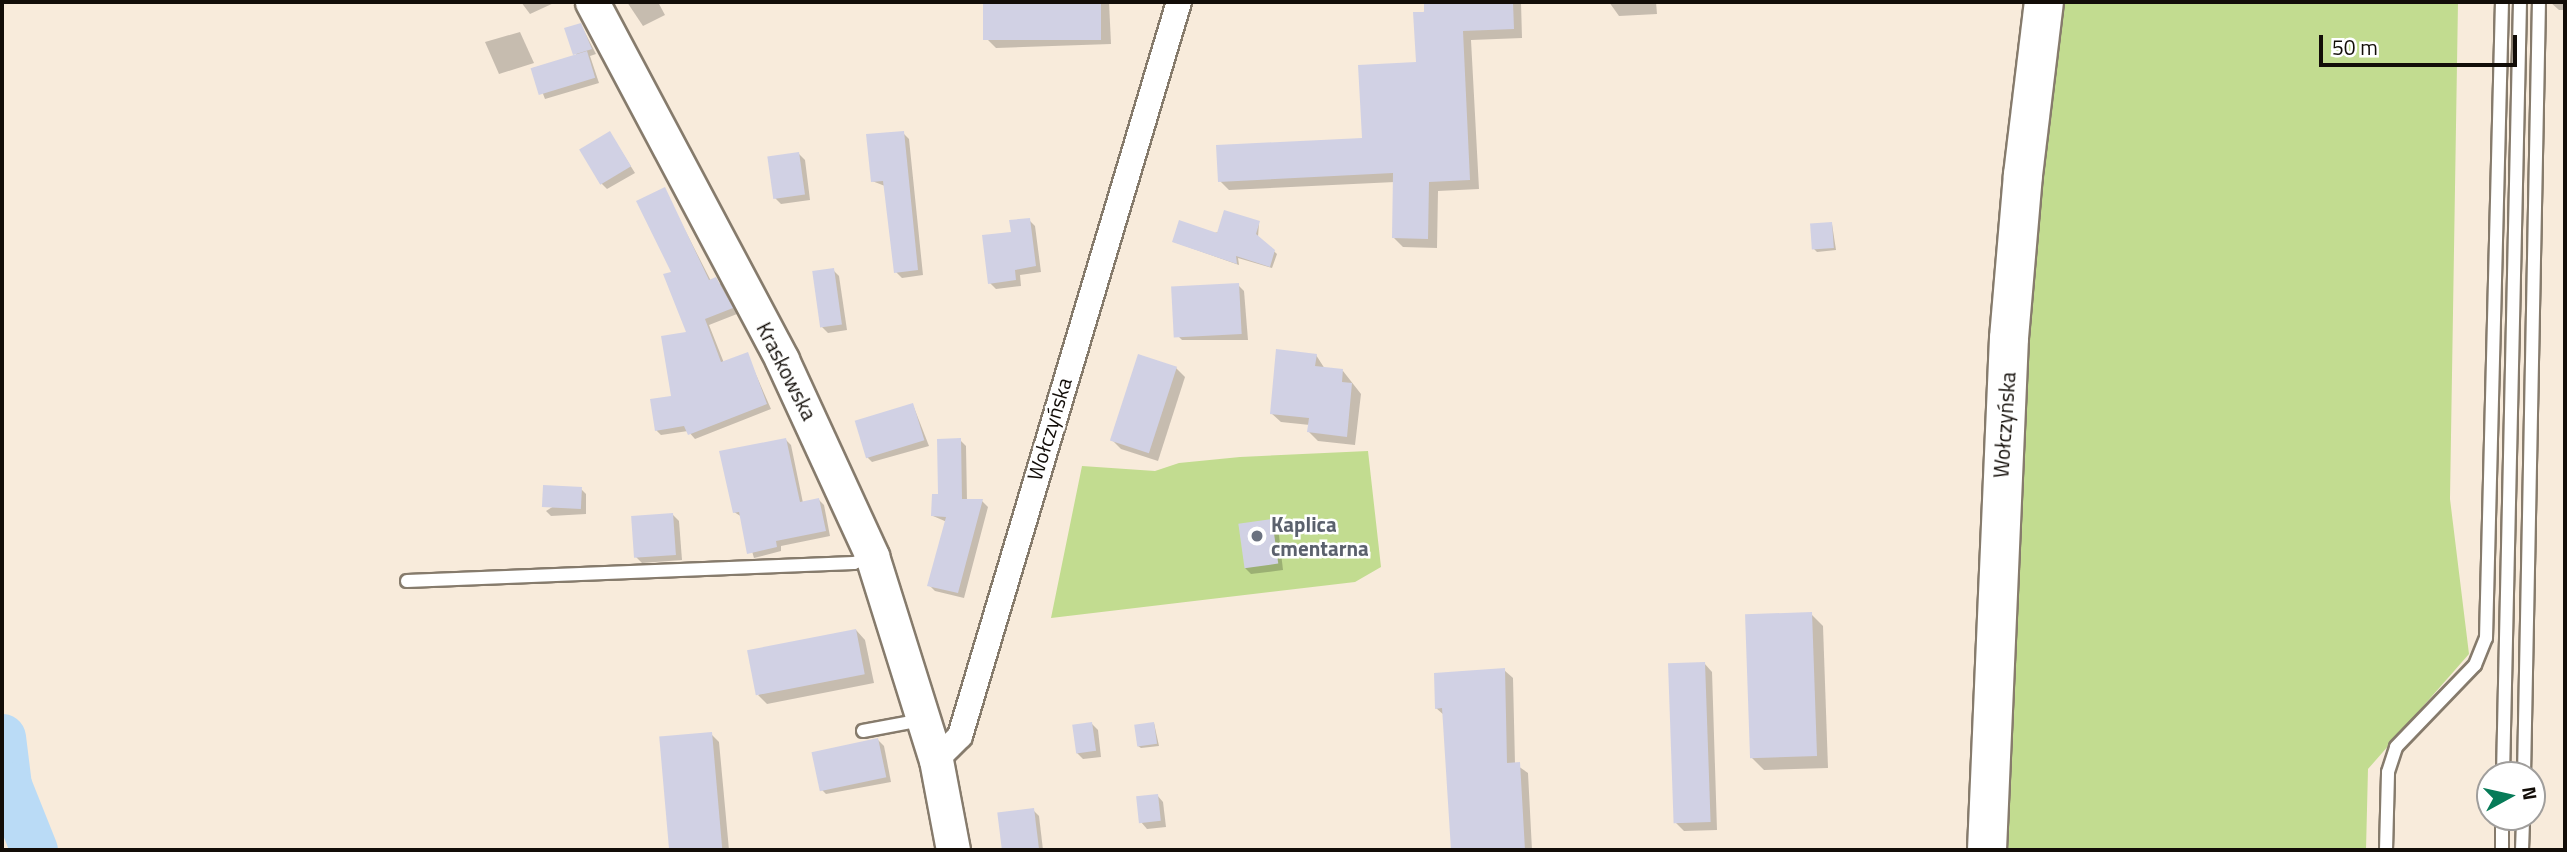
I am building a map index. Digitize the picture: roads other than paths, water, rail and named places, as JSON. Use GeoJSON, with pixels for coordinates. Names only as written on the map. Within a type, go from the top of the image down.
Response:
{"type":"FeatureCollection","features":[{"type":"Feature","properties":{"kind":"main road","name":"Wołczyńska"},"geometry":{"type":"LineString","coordinates":[[1987,850],[1998,505],[2009,338],[2022,175],[2044,2]]}},
{"type":"Feature","properties":{"kind":"street","name":"Kraskowska"},"geometry":{"type":"LineString","coordinates":[[592,2],[782,360],[872,556],[936,760]]}},
{"type":"Feature","properties":{"kind":"street","name":"Wołczyńska"},"geometry":{"type":"LineString","coordinates":[[936,760],[961,736],[1179,2]]}},
{"type":"Feature","properties":{"kind":"street"},"geometry":{"type":"LineString","coordinates":[[936,760],[953,850]]}},
{"type":"Feature","properties":{"kind":"lane"},"geometry":{"type":"LineString","coordinates":[[2386,850],[2388,772],[2396,747],[2475,665],[2486,638],[2502,2]]}},
{"type":"Feature","properties":{"kind":"lane"},"geometry":{"type":"LineString","coordinates":[[2503,761],[2520,2]]}},
{"type":"Feature","properties":{"kind":"lane"},"geometry":{"type":"LineString","coordinates":[[2524,761],[2539,2]]}},
{"type":"Feature","properties":{"kind":"lane"},"geometry":{"type":"LineString","coordinates":[[407,581],[854,563],[872,556]]}},
{"type":"Feature","properties":{"kind":"lane"},"geometry":{"type":"LineString","coordinates":[[863,731],[924,719]]}},
{"type":"Feature","properties":{"kind":"lane"},"geometry":{"type":"LineString","coordinates":[[2502,831],[2502,850]]}},
{"type":"Feature","properties":{"kind":"lane"},"geometry":{"type":"LineString","coordinates":[[2522,850],[2523,831]]}},
{"type":"Feature","properties":{"kind":"waterway"},"geometry":{"type":"LineString","coordinates":[[2,737],[8,785],[34,850]]}},
{"type":"Feature","properties":{"kind":"place","name":"Kaplica cmentarna"},"geometry":{"type":"Point","coordinates":[1257,536]}}]}
